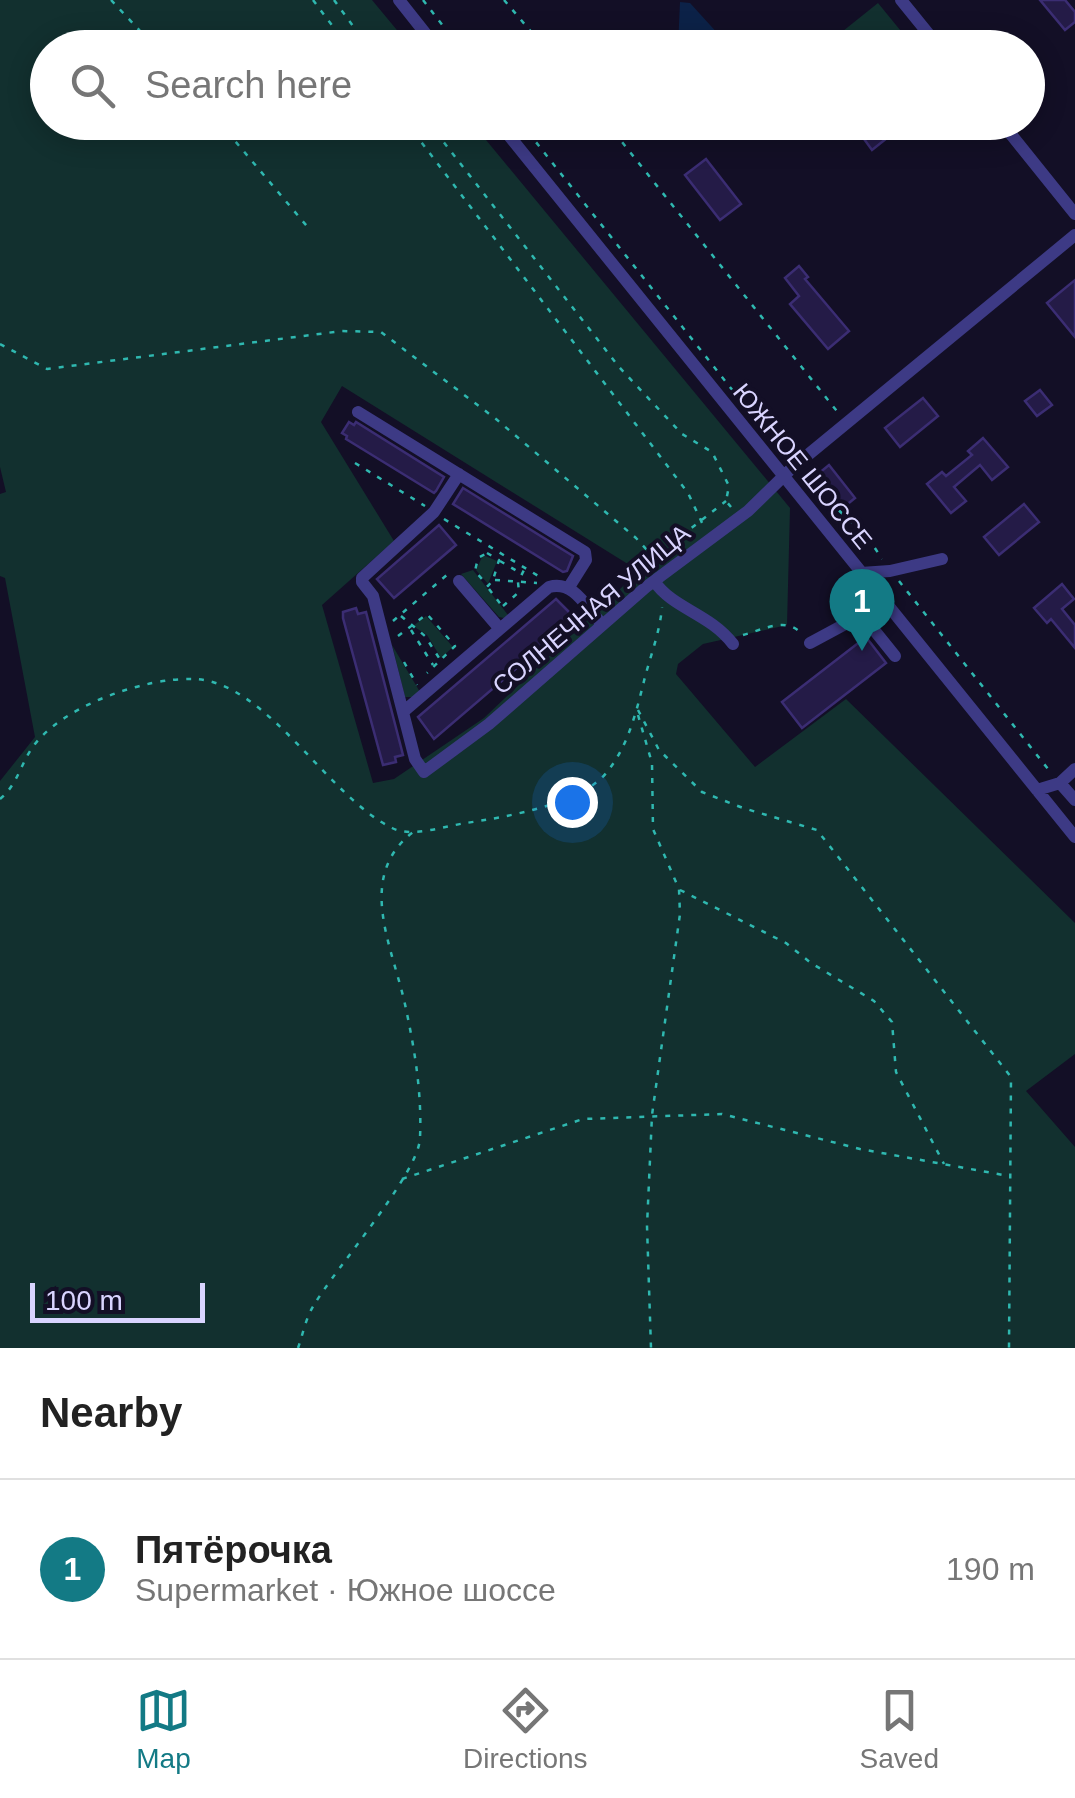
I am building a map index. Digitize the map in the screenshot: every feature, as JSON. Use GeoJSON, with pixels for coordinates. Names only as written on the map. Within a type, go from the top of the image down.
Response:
{"type":"FeatureCollection","features":[{"type":"Feature","properties":{"kind":"street"},"geometry":{"type":"LineString","coordinates":[[399,0],[423,30]]}},
{"type":"Feature","properties":{"kind":"street"},"geometry":{"type":"LineString","coordinates":[[901,0],[925,30]]}},
{"type":"Feature","properties":{"kind":"street","name":"ЮЖНОЕ ШОССЕ"},"geometry":{"type":"LineString","coordinates":[[513,140],[787,472],[861,573],[1075,837]]}},
{"type":"Feature","properties":{"kind":"street"},"geometry":{"type":"LineString","coordinates":[[1015,140],[1075,214]]}},
{"type":"Feature","properties":{"kind":"street","name":"СОЛНЕЧНАЯ УЛИЦА"},"geometry":{"type":"LineString","coordinates":[[403,712],[415,759],[424,772],[488,724],[601,623],[658,587],[787,472],[1075,236]]}},
{"type":"Feature","properties":{"kind":"street"},"geometry":{"type":"LineString","coordinates":[[358,412],[585,552],[586,560],[570,587]]}},
{"type":"Feature","properties":{"kind":"street"},"geometry":{"type":"LineString","coordinates":[[458,474],[434,512],[362,578],[373,596],[403,712],[552,585],[570,587],[601,623]]}},
{"type":"Feature","properties":{"kind":"street"},"geometry":{"type":"LineString","coordinates":[[861,573],[942,560]]}},
{"type":"Feature","properties":{"kind":"street"},"geometry":{"type":"LineString","coordinates":[[459,580],[500,629]]}},
{"type":"Feature","properties":{"kind":"street"},"geometry":{"type":"LineString","coordinates":[[658,587],[719,626],[730,640]]}},
{"type":"Feature","properties":{"kind":"street"},"geometry":{"type":"LineString","coordinates":[[876,590],[864,602],[862,615],[895,656]]}},
{"type":"Feature","properties":{"kind":"street"},"geometry":{"type":"LineString","coordinates":[[810,643],[862,615]]}},
{"type":"Feature","properties":{"kind":"street"},"geometry":{"type":"LineString","coordinates":[[1037,790],[1060,783],[1075,769]]}},
{"type":"Feature","properties":{"kind":"street"},"geometry":{"type":"LineString","coordinates":[[1060,783],[1075,800]]}},
{"type":"Feature","properties":{"kind":"path"},"geometry":{"type":"LineString","coordinates":[[111,0],[139,30]]}},
{"type":"Feature","properties":{"kind":"path"},"geometry":{"type":"LineString","coordinates":[[313,0],[336,30]]}},
{"type":"Feature","properties":{"kind":"path"},"geometry":{"type":"LineString","coordinates":[[334,0],[355,30]]}},
{"type":"Feature","properties":{"kind":"path"},"geometry":{"type":"LineString","coordinates":[[422,0],[446,30]]}},
{"type":"Feature","properties":{"kind":"path"},"geometry":{"type":"LineString","coordinates":[[504,0],[529,30]]}},
{"type":"Feature","properties":{"kind":"path"},"geometry":{"type":"LineString","coordinates":[[234,140],[311,231]]}},
{"type":"Feature","properties":{"kind":"path"},"geometry":{"type":"LineString","coordinates":[[420,140],[688,493],[701,521]]}},
{"type":"Feature","properties":{"kind":"path"},"geometry":{"type":"LineString","coordinates":[[0,344],[47,369],[342,331],[381,332],[496,419],[636,538],[663,567],[672,545],[726,501],[729,486],[712,452],[682,434],[618,367],[442,140]]}},
{"type":"Feature","properties":{"kind":"path"},"geometry":{"type":"LineString","coordinates":[[534,140],[770,440]]}},
{"type":"Feature","properties":{"kind":"path"},"geometry":{"type":"LineString","coordinates":[[620,140],[847,424]]}},
{"type":"Feature","properties":{"kind":"path"},"geometry":{"type":"LineString","coordinates":[[355,463],[552,585]]}},
{"type":"Feature","properties":{"kind":"path"},"geometry":{"type":"LineString","coordinates":[[787,472],[805,476],[871,542],[980,686],[1060,783]]}},
{"type":"Feature","properties":{"kind":"path"},"geometry":{"type":"LineString","coordinates":[[726,501],[740,517]]}},
{"type":"Feature","properties":{"kind":"path"},"geometry":{"type":"LineString","coordinates":[[488,546],[474,571],[503,606],[519,592],[518,582],[525,568]]}},
{"type":"Feature","properties":{"kind":"path"},"geometry":{"type":"LineString","coordinates":[[484,553],[522,574]]}},
{"type":"Feature","properties":{"kind":"path"},"geometry":{"type":"LineString","coordinates":[[485,584],[492,584],[499,560]]}},
{"type":"Feature","properties":{"kind":"path"},"geometry":{"type":"LineString","coordinates":[[493,580],[552,585]]}},
{"type":"Feature","properties":{"kind":"path"},"geometry":{"type":"LineString","coordinates":[[0,799],[9,792],[30,751],[56,723],[110,696],[171,680],[195,679],[212,681],[244,696],[370,816],[397,831],[485,820],[538,807],[590,788],[606,774],[622,749],[637,709],[662,612],[658,587]]}},
{"type":"Feature","properties":{"kind":"path"},"geometry":{"type":"LineString","coordinates":[[384,628],[402,613],[417,644],[434,666]]}},
{"type":"Feature","properties":{"kind":"path"},"geometry":{"type":"LineString","coordinates":[[397,637],[427,614],[454,646],[427,672]]}},
{"type":"Feature","properties":{"kind":"path"},"geometry":{"type":"LineString","coordinates":[[730,640],[786,623],[794,625],[810,643]]}},
{"type":"Feature","properties":{"kind":"path"},"geometry":{"type":"LineString","coordinates":[[410,626],[433,645],[440,661]]}},
{"type":"Feature","properties":{"kind":"path"},"geometry":{"type":"LineString","coordinates":[[637,709],[652,762],[653,829],[679,889],[680,914],[652,1115],[648,1226],[651,1348]]}},
{"type":"Feature","properties":{"kind":"path"},"geometry":{"type":"LineString","coordinates":[[637,709],[658,750],[702,792],[816,830],[1012,1076],[1009,1348]]}},
{"type":"Feature","properties":{"kind":"path"},"geometry":{"type":"LineString","coordinates":[[298,1348],[311,1308],[402,1179],[420,1144],[420,1100],[406,1005],[383,924],[382,878],[386,860],[399,842],[414,831]]}},
{"type":"Feature","properties":{"kind":"path"},"geometry":{"type":"LineString","coordinates":[[679,889],[786,943],[874,1001],[892,1022],[896,1072],[944,1164]]}},
{"type":"Feature","properties":{"kind":"path"},"geometry":{"type":"LineString","coordinates":[[402,1179],[583,1119],[722,1114],[860,1149],[1010,1177]]}},
{"type":"Feature","properties":{"kind":"green space"},"geometry":{"type":"Polygon","coordinates":[[[0,0],[372,0],[397,30],[30,30],[30,140],[486,140],[790,508],[787,625],[703,644],[678,664],[676,674],[755,767],[846,699],[1075,923],[1075,1054],[1026,1091],[1075,1147],[1075,1348],[0,1348],[0,781],[35,737],[5,578],[0,576],[0,494],[6,492],[0,467],[0,0]],[[342,386],[321,422],[394,541],[322,605],[373,783],[394,779],[484,718],[639,571],[342,386]]]}},
{"type":"Feature","properties":{"kind":"green space"},"geometry":{"type":"Polygon","coordinates":[[[878,3],[900,30],[844,30],[878,3]]]}},
{"type":"Feature","properties":{"kind":"green space"},"geometry":{"type":"Polygon","coordinates":[[[483,555],[497,561],[488,584],[476,570],[483,555]]]}},
{"type":"Feature","properties":{"kind":"green space"},"geometry":{"type":"Polygon","coordinates":[[[473,570],[508,615],[504,618],[461,574],[473,570]]]}},
{"type":"Feature","properties":{"kind":"green space"},"geometry":{"type":"Polygon","coordinates":[[[426,616],[453,647],[441,658],[427,635],[413,626],[426,616]]]}},
{"type":"Feature","properties":{"kind":"green space"},"geometry":{"type":"Polygon","coordinates":[[[392,645],[420,692],[414,697],[405,697],[392,645]]]}},
{"type":"Feature","properties":{"kind":"water"},"geometry":{"type":"Polygon","coordinates":[[[680,2],[690,3],[715,30],[679,30],[680,2]]]}},
{"type":"Feature","properties":{"kind":"building"},"geometry":{"type":"Polygon","coordinates":[[[1040,0],[1065,0],[1075,12],[1075,22],[1065,30],[1040,0]]]}},
{"type":"Feature","properties":{"kind":"building"},"geometry":{"type":"Polygon","coordinates":[[[865,140],[884,140],[872,150],[865,140]]]}},
{"type":"Feature","properties":{"kind":"building"},"geometry":{"type":"Polygon","coordinates":[[[706,159],[741,204],[720,220],[685,175],[706,159]]]}},
{"type":"Feature","properties":{"kind":"building"},"geometry":{"type":"Polygon","coordinates":[[[799,266],[808,277],[805,279],[849,331],[828,349],[790,304],[799,296],[785,278],[799,266]]]}},
{"type":"Feature","properties":{"kind":"building"},"geometry":{"type":"Polygon","coordinates":[[[1075,280],[1075,337],[1047,303],[1075,280]]]}},
{"type":"Feature","properties":{"kind":"building"},"geometry":{"type":"Polygon","coordinates":[[[1040,390],[1052,405],[1037,416],[1025,401],[1040,390]]]}},
{"type":"Feature","properties":{"kind":"building"},"geometry":{"type":"Polygon","coordinates":[[[923,398],[938,416],[900,447],[885,428],[923,398]]]}},
{"type":"Feature","properties":{"kind":"building"},"geometry":{"type":"Polygon","coordinates":[[[349,422],[356,422],[444,477],[436,491],[346,439],[342,433],[349,422]]]}},
{"type":"Feature","properties":{"kind":"building"},"geometry":{"type":"Polygon","coordinates":[[[983,438],[1008,467],[992,480],[980,465],[954,487],[966,501],[951,513],[927,484],[942,472],[946,476],[972,455],[968,451],[983,438]]]}},
{"type":"Feature","properties":{"kind":"building"},"geometry":{"type":"Polygon","coordinates":[[[829,465],[855,498],[844,507],[818,474],[829,465]]]}},
{"type":"Feature","properties":{"kind":"building"},"geometry":{"type":"Polygon","coordinates":[[[463,488],[573,556],[567,571],[453,504],[463,488]]]}},
{"type":"Feature","properties":{"kind":"building"},"geometry":{"type":"Polygon","coordinates":[[[1024,504],[1039,522],[999,555],[984,537],[1024,504]]]}},
{"type":"Feature","properties":{"kind":"building"},"geometry":{"type":"Polygon","coordinates":[[[439,525],[456,545],[394,598],[377,579],[439,525]]]}},
{"type":"Feature","properties":{"kind":"building"},"geometry":{"type":"Polygon","coordinates":[[[1062,584],[1074,599],[1062,609],[1075,625],[1075,648],[1051,619],[1047,623],[1034,608],[1062,584]]]}},
{"type":"Feature","properties":{"kind":"building"},"geometry":{"type":"Polygon","coordinates":[[[556,599],[575,618],[434,739],[418,717],[556,599]]]}},
{"type":"Feature","properties":{"kind":"building"},"geometry":{"type":"Polygon","coordinates":[[[356,608],[358,614],[366,612],[403,755],[395,757],[396,762],[383,765],[343,618],[343,612],[356,608]]]}},
{"type":"Feature","properties":{"kind":"building"},"geometry":{"type":"Polygon","coordinates":[[[866,637],[886,663],[802,728],[782,702],[866,637]]]}},
{"type":"Feature","properties":{"kind":"place","name":"Пятёрочка"},"geometry":{"type":"Point","coordinates":[862,651]}}]}
